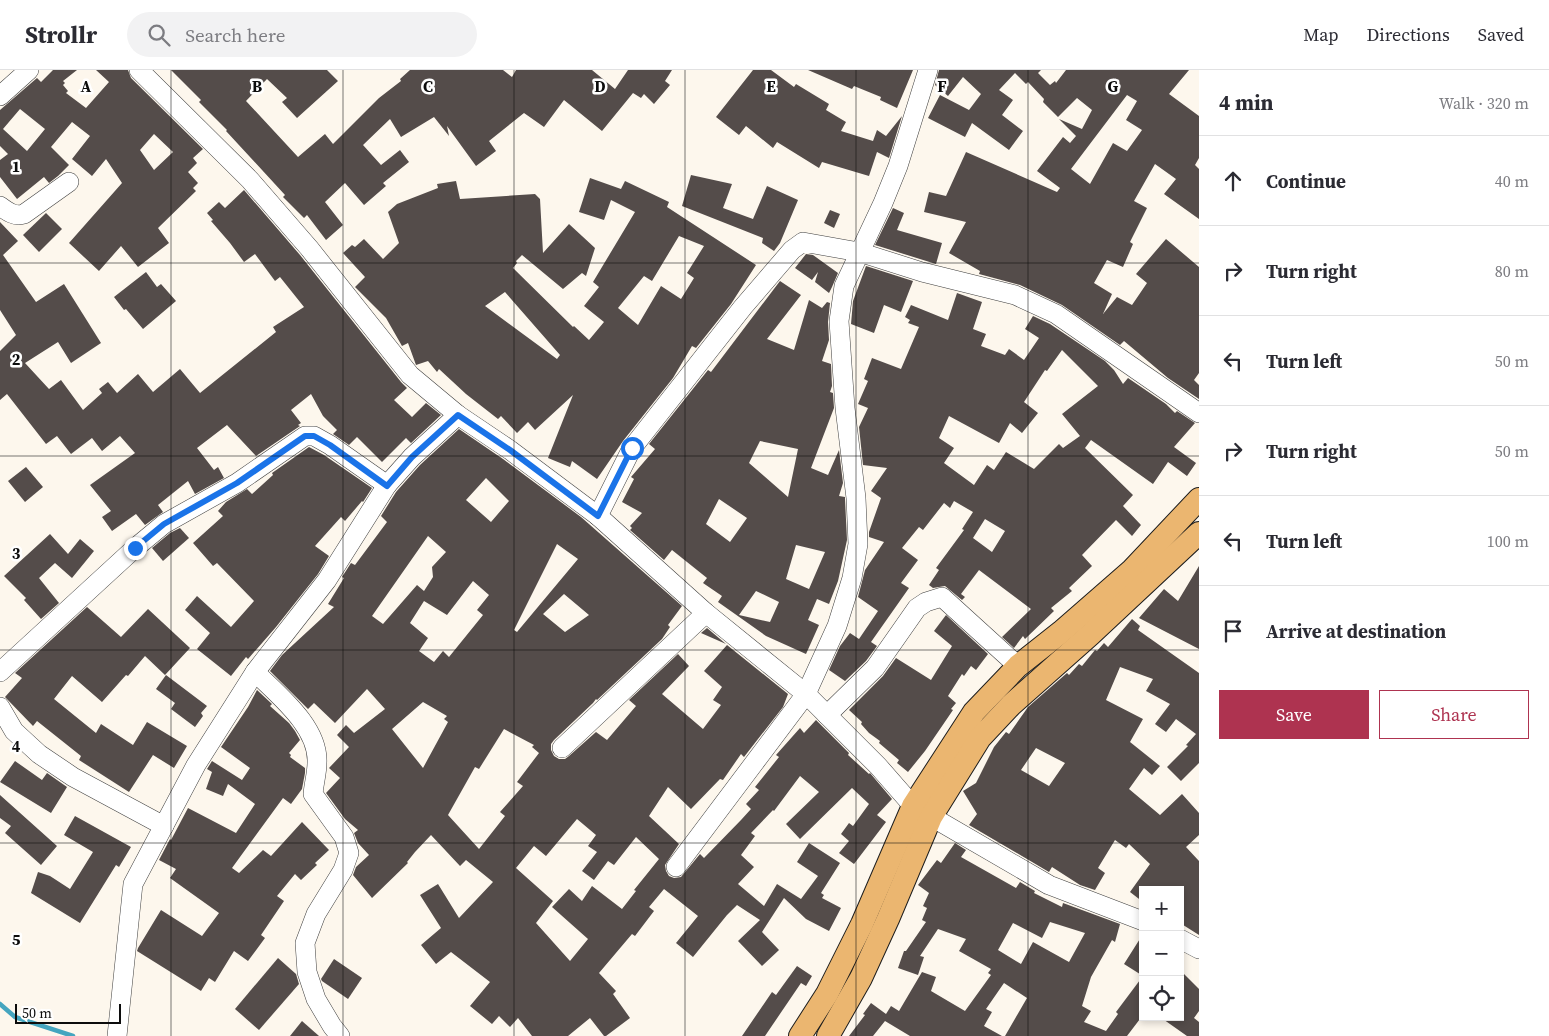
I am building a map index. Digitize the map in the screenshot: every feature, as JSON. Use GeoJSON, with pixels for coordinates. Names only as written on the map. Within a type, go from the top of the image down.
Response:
{"type":"FeatureCollection","features":[{"type":"Feature","properties":{"kind":"main road"},"geometry":{"type":"LineString","coordinates":[[800,1036],[827,994],[857,933],[974,712],[1018,666],[1061,632],[1132,570],[1199,499]]}},
{"type":"Feature","properties":{"kind":"main road"},"geometry":{"type":"LineString","coordinates":[[828,1036],[861,978],[912,864],[922,811],[980,738],[1005,711],[1199,533]]}},
{"type":"Feature","properties":{"kind":"street"},"geometry":{"type":"LineString","coordinates":[[0,96],[29,70]]}},
{"type":"Feature","properties":{"kind":"street"},"geometry":{"type":"LineString","coordinates":[[139,70],[250,180],[309,248],[410,375],[458,415],[510,450],[598,516],[706,613],[806,694],[922,811],[1048,885],[1139,919]]}},
{"type":"Feature","properties":{"kind":"street"},"geometry":{"type":"LineString","coordinates":[[676,867],[806,694],[837,626],[852,578],[858,544],[856,498],[845,408],[839,321],[844,286],[883,203],[898,166],[928,70]]}},
{"type":"Feature","properties":{"kind":"street"},"geometry":{"type":"LineString","coordinates":[[0,206],[7,212],[18,216],[24,214],[69,182]]}},
{"type":"Feature","properties":{"kind":"street"},"geometry":{"type":"LineString","coordinates":[[598,516],[632,448],[743,307],[792,250],[803,242],[860,252],[922,272],[1015,295],[1032,302],[1056,314],[1199,413]]}},
{"type":"Feature","properties":{"kind":"street"},"geometry":{"type":"LineString","coordinates":[[117,1036],[133,884],[201,758],[255,672],[326,580],[387,486],[412,457],[458,415]]}},
{"type":"Feature","properties":{"kind":"street"},"geometry":{"type":"LineString","coordinates":[[0,672],[135,548],[164,524],[237,483],[305,436],[314,436],[330,445],[387,486]]}},
{"type":"Feature","properties":{"kind":"street"},"geometry":{"type":"LineString","coordinates":[[827,715],[875,668],[917,608],[926,602],[942,597],[1018,666]]}},
{"type":"Feature","properties":{"kind":"street"},"geometry":{"type":"LineString","coordinates":[[562,748],[706,613]]}},
{"type":"Feature","properties":{"kind":"street"},"geometry":{"type":"LineString","coordinates":[[255,672],[301,719],[311,734],[318,761],[313,794],[344,837],[349,853],[343,870],[316,914],[305,943],[307,972],[316,999],[340,1036]]}},
{"type":"Feature","properties":{"kind":"street"},"geometry":{"type":"LineString","coordinates":[[0,707],[14,731],[38,754],[73,777],[164,826]]}},
{"type":"Feature","properties":{"kind":"street"},"geometry":{"type":"LineString","coordinates":[[1184,942],[1199,949]]}},
{"type":"Feature","properties":{"kind":"building"},"geometry":{"type":"Polygon","coordinates":[[[53,70],[77,70],[63,81],[65,83],[63,85],[68,91],[66,93],[86,108],[109,82],[96,70],[128,70],[131,78],[203,149],[193,158],[197,163],[188,172],[198,183],[193,188],[196,191],[158,228],[169,243],[138,267],[121,246],[99,271],[69,243],[122,183],[106,159],[92,176],[72,159],[90,136],[72,122],[51,147],[69,165],[49,183],[44,177],[17,199],[0,177],[0,160],[8,154],[0,146],[0,110],[37,78],[41,82],[53,70]],[[20,109],[3,129],[27,151],[45,129],[20,109]],[[154,134],[140,150],[154,170],[173,152],[154,134]]]}},
{"type":"Feature","properties":{"kind":"building"},"geometry":{"type":"Polygon","coordinates":[[[171,70],[327,70],[338,81],[297,118],[282,102],[287,98],[267,79],[246,101],[298,157],[325,134],[333,144],[379,98],[401,81],[400,79],[410,70],[503,70],[512,77],[516,70],[592,70],[615,89],[628,70],[672,70],[665,81],[670,85],[654,104],[644,94],[641,98],[633,93],[602,131],[564,100],[544,127],[524,113],[489,141],[496,151],[476,166],[447,126],[449,136],[434,117],[401,137],[390,119],[363,145],[381,165],[400,150],[409,162],[383,183],[386,186],[364,205],[345,183],[325,202],[343,225],[326,240],[307,215],[304,218],[283,197],[285,195],[227,130],[199,102],[201,100],[171,70]]]}},
{"type":"Feature","properties":{"kind":"building"},"geometry":{"type":"Polygon","coordinates":[[[753,70],[771,70],[794,87],[796,84],[829,104],[826,110],[846,122],[841,131],[873,141],[877,130],[886,136],[902,116],[889,158],[877,152],[869,176],[822,162],[819,168],[777,142],[773,148],[746,126],[739,135],[716,117],[753,70]]]}},
{"type":"Feature","properties":{"kind":"building"},"geometry":{"type":"Polygon","coordinates":[[[808,70],[913,70],[897,108],[880,100],[881,97],[854,86],[852,89],[808,70]]]}},
{"type":"Feature","properties":{"kind":"building"},"geometry":{"type":"Polygon","coordinates":[[[939,70],[1041,70],[1038,73],[1050,85],[1055,81],[1056,83],[1066,70],[1189,70],[1169,94],[1199,116],[1199,158],[1195,165],[1199,169],[1199,219],[1164,194],[1176,179],[1155,164],[1134,201],[1147,208],[1130,242],[1133,244],[1123,267],[1107,260],[1094,283],[1112,294],[1103,314],[1117,297],[1132,305],[1147,283],[1136,274],[1166,239],[1199,267],[1199,373],[1194,380],[1199,385],[1199,399],[1168,378],[1124,341],[1120,345],[1062,305],[1020,285],[979,274],[980,271],[949,253],[966,222],[924,212],[929,192],[946,196],[966,152],[1057,192],[1060,188],[1037,171],[1063,137],[1070,143],[1076,136],[1059,119],[1082,129],[1092,110],[1077,98],[1058,117],[1043,102],[1044,99],[1028,82],[1026,84],[1015,73],[999,90],[1013,100],[1002,115],[1023,131],[1009,150],[972,123],[965,137],[928,118],[940,95],[969,110],[981,94],[963,77],[948,96],[935,85],[939,70]],[[1127,95],[1071,169],[1090,184],[1113,143],[1127,151],[1142,130],[1126,120],[1137,101],[1127,95]]]}},
{"type":"Feature","properties":{"kind":"building"},"geometry":{"type":"Polygon","coordinates":[[[691,175],[732,184],[723,208],[753,219],[767,186],[798,200],[780,243],[774,251],[762,243],[763,238],[682,206],[691,175]]]}},
{"type":"Feature","properties":{"kind":"building"},"geometry":{"type":"Polygon","coordinates":[[[590,178],[621,189],[625,181],[669,202],[667,207],[756,265],[731,304],[696,348],[692,346],[673,378],[623,441],[597,479],[572,461],[570,467],[548,458],[573,395],[535,430],[528,422],[517,433],[501,416],[498,419],[466,394],[439,369],[437,372],[428,361],[416,365],[408,343],[402,346],[386,318],[355,287],[365,277],[343,253],[352,245],[355,247],[364,239],[383,259],[399,243],[388,212],[397,204],[438,188],[437,184],[456,181],[460,199],[535,194],[540,199],[543,253],[569,224],[595,248],[586,276],[582,273],[563,289],[522,255],[516,261],[517,263],[513,268],[573,327],[589,340],[604,322],[584,306],[599,287],[593,282],[635,212],[611,200],[604,220],[579,212],[590,178]],[[679,236],[652,281],[644,276],[618,308],[638,325],[661,286],[681,299],[694,278],[687,273],[704,246],[679,236]],[[505,292],[485,306],[557,359],[560,355],[505,292]]]}},
{"type":"Feature","properties":{"kind":"building"},"geometry":{"type":"Polygon","coordinates":[[[244,190],[300,255],[407,388],[394,400],[412,417],[426,403],[441,415],[411,443],[406,438],[382,462],[357,437],[349,445],[333,434],[337,430],[323,416],[311,394],[291,410],[301,423],[298,425],[300,426],[256,456],[227,425],[197,448],[214,470],[218,467],[224,478],[195,494],[188,481],[158,505],[163,512],[145,525],[136,514],[112,531],[102,517],[111,511],[90,485],[135,453],[120,436],[102,451],[92,438],[71,454],[57,436],[46,444],[7,394],[0,400],[0,351],[16,335],[0,310],[0,222],[18,241],[3,255],[36,302],[64,284],[101,343],[71,363],[58,342],[25,363],[49,389],[61,380],[83,410],[102,393],[99,389],[108,382],[117,393],[138,374],[153,392],[180,369],[200,393],[276,332],[273,327],[304,307],[280,277],[275,281],[255,254],[244,262],[211,221],[213,220],[207,213],[219,202],[225,208],[244,190]]]}},
{"type":"Feature","properties":{"kind":"building"},"geometry":{"type":"Polygon","coordinates":[[[893,208],[904,213],[897,230],[942,243],[936,264],[875,245],[893,208]]]}},
{"type":"Feature","properties":{"kind":"building"},"geometry":{"type":"Polygon","coordinates":[[[830,210],[840,214],[834,228],[824,223],[830,210]]]}},
{"type":"Feature","properties":{"kind":"building"},"geometry":{"type":"Polygon","coordinates":[[[46,213],[62,229],[39,252],[23,235],[46,213]]]}},
{"type":"Feature","properties":{"kind":"building"},"geometry":{"type":"Polygon","coordinates":[[[806,254],[813,255],[838,273],[829,293],[815,282],[818,272],[812,280],[795,268],[806,254]]]}},
{"type":"Feature","properties":{"kind":"building"},"geometry":{"type":"Polygon","coordinates":[[[866,266],[913,281],[901,312],[884,305],[874,333],[851,324],[853,301],[866,266]]]}},
{"type":"Feature","properties":{"kind":"building"},"geometry":{"type":"Polygon","coordinates":[[[146,272],[157,287],[161,284],[176,301],[143,329],[114,297],[146,272]]]}},
{"type":"Feature","properties":{"kind":"building"},"geometry":{"type":"Polygon","coordinates":[[[780,281],[801,295],[767,339],[794,350],[809,300],[822,308],[827,302],[830,303],[829,340],[822,361],[831,364],[832,386],[830,392],[833,393],[834,408],[811,468],[828,475],[839,450],[843,483],[839,496],[845,497],[847,540],[838,581],[829,604],[817,599],[808,620],[819,625],[806,654],[766,636],[718,602],[722,596],[703,583],[707,578],[672,550],[664,560],[630,530],[632,528],[630,526],[642,513],[622,502],[634,479],[631,477],[655,449],[649,444],[708,370],[711,372],[780,281]],[[760,441],[749,463],[788,497],[798,449],[760,441]],[[719,499],[706,524],[730,542],[747,518],[719,499]],[[796,545],[786,579],[809,589],[825,552],[796,545]],[[756,591],[739,615],[770,622],[779,602],[756,591]]]}},
{"type":"Feature","properties":{"kind":"building"},"geometry":{"type":"Polygon","coordinates":[[[957,293],[982,302],[973,329],[986,334],[981,346],[1005,355],[1009,349],[1024,360],[1039,338],[1025,329],[1033,316],[1050,324],[1105,361],[1114,370],[1123,384],[1128,378],[1166,404],[1175,413],[1177,411],[1195,423],[1174,447],[1196,463],[1187,476],[1168,462],[1153,484],[1091,440],[1085,448],[1133,495],[1123,506],[1141,525],[1132,536],[1116,520],[1082,555],[1092,566],[1069,588],[1072,591],[1051,608],[1054,611],[1025,639],[1023,636],[1014,648],[1002,637],[1031,609],[979,570],[961,594],[965,597],[962,600],[945,586],[933,588],[929,585],[939,570],[936,568],[964,530],[962,529],[973,512],[954,501],[950,508],[944,503],[923,530],[919,527],[902,548],[918,560],[901,583],[909,588],[871,642],[877,646],[866,661],[845,681],[829,670],[840,646],[850,633],[859,639],[878,611],[858,597],[865,570],[884,542],[869,537],[881,498],[871,491],[887,468],[863,465],[859,427],[868,408],[858,404],[868,381],[864,379],[872,358],[901,369],[919,327],[908,323],[910,320],[905,317],[911,305],[948,320],[957,293]],[[1062,350],[1047,371],[1045,370],[1024,402],[1038,413],[1022,433],[1010,423],[999,443],[949,416],[939,438],[954,448],[944,463],[974,485],[987,465],[994,470],[1006,452],[1034,469],[1059,444],[1063,448],[1080,436],[1062,414],[1098,386],[1062,350]],[[985,519],[973,538],[992,552],[1005,531],[985,519]]]}},
{"type":"Feature","properties":{"kind":"building"},"geometry":{"type":"Polygon","coordinates":[[[459,429],[581,517],[682,606],[668,625],[670,627],[662,639],[554,740],[551,744],[551,750],[554,756],[559,759],[565,759],[596,732],[607,740],[636,706],[629,700],[678,654],[689,666],[662,694],[703,729],[721,705],[713,700],[722,687],[704,671],[727,645],[788,694],[783,707],[744,757],[741,754],[723,780],[720,779],[691,809],[668,787],[649,816],[679,844],[665,865],[669,876],[674,878],[681,877],[700,854],[704,858],[751,809],[746,804],[759,790],[755,787],[779,757],[776,755],[800,728],[804,733],[816,720],[849,753],[848,755],[870,773],[892,799],[877,815],[886,822],[854,864],[839,853],[849,841],[841,834],[849,823],[853,826],[869,804],[852,788],[800,839],[786,824],[819,792],[800,776],[774,811],[751,833],[755,836],[741,855],[754,867],[738,884],[764,906],[777,884],[801,899],[818,876],[797,862],[809,843],[840,863],[821,893],[824,895],[822,898],[841,908],[829,931],[806,919],[784,898],[762,932],[779,950],[762,966],[738,941],[760,920],[737,905],[693,957],[676,943],[698,916],[664,889],[649,907],[654,911],[635,936],[632,934],[599,973],[616,991],[613,994],[630,1018],[606,1036],[590,1018],[568,1036],[532,1036],[518,1018],[510,1027],[499,1016],[492,1024],[470,1006],[490,982],[451,952],[436,964],[421,945],[441,928],[420,895],[438,884],[459,918],[493,882],[466,860],[460,866],[431,835],[415,852],[408,863],[372,898],[353,875],[356,867],[369,855],[358,843],[354,833],[358,830],[345,819],[326,793],[340,778],[329,768],[349,747],[337,735],[346,725],[354,733],[385,709],[367,689],[335,723],[314,703],[308,709],[270,671],[282,655],[334,607],[328,604],[344,578],[342,577],[351,563],[355,565],[387,522],[381,516],[396,492],[420,465],[459,429]],[[486,478],[466,500],[491,522],[509,501],[486,478]],[[428,536],[372,616],[383,624],[417,585],[424,591],[433,577],[432,567],[446,552],[428,536]],[[557,544],[514,630],[517,632],[578,559],[557,544]],[[473,581],[447,615],[424,601],[410,623],[428,638],[419,651],[434,662],[443,651],[449,657],[483,615],[477,610],[489,595],[473,581]],[[564,594],[543,614],[565,632],[589,615],[564,594]],[[423,702],[392,729],[423,768],[448,722],[444,719],[447,716],[423,702]],[[504,729],[479,769],[475,767],[448,815],[479,849],[505,816],[500,812],[523,786],[517,782],[539,753],[532,747],[534,745],[504,729]],[[577,819],[546,856],[534,846],[516,868],[553,901],[536,923],[570,961],[588,939],[552,907],[569,889],[582,901],[592,886],[622,909],[636,891],[634,890],[659,859],[636,837],[614,865],[608,861],[594,880],[582,871],[597,852],[588,846],[596,835],[577,819]]]}},
{"type":"Feature","properties":{"kind":"building"},"geometry":{"type":"Polygon","coordinates":[[[309,447],[372,488],[363,502],[345,521],[341,517],[315,546],[329,556],[318,574],[276,627],[248,659],[246,657],[231,676],[197,649],[210,633],[185,610],[197,596],[231,627],[254,601],[217,563],[213,566],[193,543],[223,516],[218,511],[226,502],[247,489],[252,494],[273,475],[272,473],[309,447]]]}},
{"type":"Feature","properties":{"kind":"building"},"geometry":{"type":"Polygon","coordinates":[[[26,467],[43,487],[25,502],[8,481],[26,467]]]}},
{"type":"Feature","properties":{"kind":"building"},"geometry":{"type":"Polygon","coordinates":[[[180,528],[189,538],[163,561],[152,548],[170,533],[180,528]]]}},
{"type":"Feature","properties":{"kind":"building"},"geometry":{"type":"Polygon","coordinates":[[[50,534],[68,554],[80,539],[94,551],[72,578],[55,563],[39,578],[59,603],[41,619],[24,600],[26,598],[4,576],[50,534]]]}},
{"type":"Feature","properties":{"kind":"building"},"geometry":{"type":"Polygon","coordinates":[[[1199,566],[1199,649],[1139,618],[1164,589],[1178,601],[1199,566]]]}},
{"type":"Feature","properties":{"kind":"building"},"geometry":{"type":"Polygon","coordinates":[[[87,607],[121,637],[148,609],[190,648],[165,675],[145,656],[102,702],[72,676],[54,699],[96,733],[101,724],[133,745],[147,722],[187,746],[174,768],[153,755],[129,792],[79,760],[81,756],[37,721],[33,726],[5,697],[22,678],[15,673],[87,607]]]}},
{"type":"Feature","properties":{"kind":"building"},"geometry":{"type":"Polygon","coordinates":[[[946,615],[988,654],[976,670],[971,666],[964,676],[962,674],[948,696],[956,703],[951,709],[953,710],[908,772],[897,763],[899,760],[869,733],[861,724],[862,722],[849,710],[883,676],[896,658],[931,680],[952,646],[934,631],[946,615]]]}},
{"type":"Feature","properties":{"kind":"building"},"geometry":{"type":"Polygon","coordinates":[[[1132,619],[1140,626],[1138,630],[1199,673],[1199,763],[1181,781],[1167,767],[1188,746],[1186,745],[1196,734],[1176,719],[1166,732],[1155,724],[1170,704],[1146,691],[1153,679],[1120,667],[1106,700],[1143,719],[1130,742],[1160,766],[1152,775],[1144,768],[1129,789],[1160,815],[1182,794],[1199,813],[1199,835],[1186,847],[1199,861],[1199,935],[1184,926],[1184,886],[1139,886],[1139,899],[1130,892],[1150,864],[1129,844],[1126,848],[1115,840],[1098,868],[1105,873],[1095,890],[1080,885],[1052,867],[1049,872],[969,825],[977,814],[963,791],[976,783],[994,747],[1006,732],[1009,734],[1028,707],[1067,673],[1069,675],[1079,664],[1082,666],[1095,650],[1097,651],[1104,643],[1108,647],[1132,619]],[[1036,748],[1021,770],[1049,786],[1065,763],[1036,748]]]}},
{"type":"Feature","properties":{"kind":"building"},"geometry":{"type":"Polygon","coordinates":[[[707,628],[726,644],[701,633],[707,628]]]}},
{"type":"Feature","properties":{"kind":"building"},"geometry":{"type":"Polygon","coordinates":[[[166,675],[207,706],[201,713],[203,716],[195,727],[171,709],[175,703],[156,689],[166,675]]]}},
{"type":"Feature","properties":{"kind":"building"},"geometry":{"type":"Polygon","coordinates":[[[257,690],[295,731],[300,740],[289,753],[290,757],[305,768],[305,773],[302,789],[291,804],[283,798],[232,868],[239,873],[263,850],[271,856],[302,822],[329,850],[301,880],[295,874],[277,896],[284,901],[261,935],[265,938],[248,961],[234,951],[215,982],[209,978],[201,991],[137,951],[161,910],[202,936],[219,913],[170,878],[176,869],[159,860],[188,808],[236,833],[255,804],[228,784],[223,796],[206,789],[212,772],[207,769],[212,761],[242,780],[250,768],[221,747],[257,690]]]}},
{"type":"Feature","properties":{"kind":"building"},"geometry":{"type":"Polygon","coordinates":[[[15,761],[42,780],[47,773],[67,787],[51,813],[0,782],[15,761]]]}},
{"type":"Feature","properties":{"kind":"building"},"geometry":{"type":"Polygon","coordinates":[[[0,795],[57,846],[41,865],[5,833],[11,826],[0,818],[0,795]]]}},
{"type":"Feature","properties":{"kind":"building"},"geometry":{"type":"Polygon","coordinates":[[[75,816],[131,847],[119,867],[116,865],[80,923],[31,893],[38,872],[50,876],[70,889],[93,852],[64,835],[75,816]]]}},
{"type":"Feature","properties":{"kind":"building"},"geometry":{"type":"Polygon","coordinates":[[[955,843],[966,850],[961,857],[1016,888],[1020,882],[1035,891],[1034,893],[1062,907],[1063,903],[1120,924],[1115,942],[1112,940],[1091,977],[1082,1006],[1091,1011],[1084,1022],[1106,1031],[1118,1014],[1116,1012],[1139,981],[1139,1020],[1127,1036],[1005,1036],[1027,998],[1004,983],[986,1009],[992,1012],[984,1026],[1002,1036],[910,1036],[885,1021],[873,1036],[849,1036],[865,1015],[863,1014],[871,1003],[886,1014],[891,1006],[899,1011],[922,972],[936,977],[931,991],[965,1011],[991,975],[988,973],[991,969],[959,951],[966,939],[938,929],[920,956],[924,957],[918,975],[898,968],[904,951],[906,951],[926,922],[922,920],[927,908],[923,906],[929,893],[918,885],[937,860],[941,863],[955,843]],[[1050,922],[1042,938],[1013,923],[998,950],[1021,964],[1033,942],[1069,962],[1085,933],[1050,922]]]}},
{"type":"Feature","properties":{"kind":"building"},"geometry":{"type":"Polygon","coordinates":[[[1139,940],[1139,973],[1124,964],[1139,940]]]}},
{"type":"Feature","properties":{"kind":"building"},"geometry":{"type":"Polygon","coordinates":[[[278,958],[296,974],[299,984],[259,1030],[235,1009],[278,958]]]}},
{"type":"Feature","properties":{"kind":"building"},"geometry":{"type":"Polygon","coordinates":[[[334,959],[362,978],[348,999],[321,979],[334,959]]]}},
{"type":"Feature","properties":{"kind":"building"},"geometry":{"type":"Polygon","coordinates":[[[797,966],[812,976],[806,986],[801,983],[765,1036],[742,1036],[772,992],[776,995],[797,966]]]}},
{"type":"Feature","properties":{"kind":"building"},"geometry":{"type":"Polygon","coordinates":[[[1184,974],[1199,989],[1199,1011],[1194,1018],[1199,1022],[1199,1036],[1187,1036],[1166,1021],[1184,1021],[1184,974]]]}},
{"type":"Feature","properties":{"kind":"building"},"geometry":{"type":"Polygon","coordinates":[[[302,1021],[319,1036],[290,1036],[302,1021]]]}},
{"type":"Feature","properties":{"kind":"waterway"},"geometry":{"type":"LineString","coordinates":[[0,1004],[15,1017],[73,1036]]}},
{"type":"Feature","properties":{"kind":"route"},"geometry":{"type":"LineString","coordinates":[[135,548],[164,524],[237,483],[305,436],[314,436],[330,445],[387,486],[412,457],[458,415],[510,450],[598,516],[632,448]]}}]}
